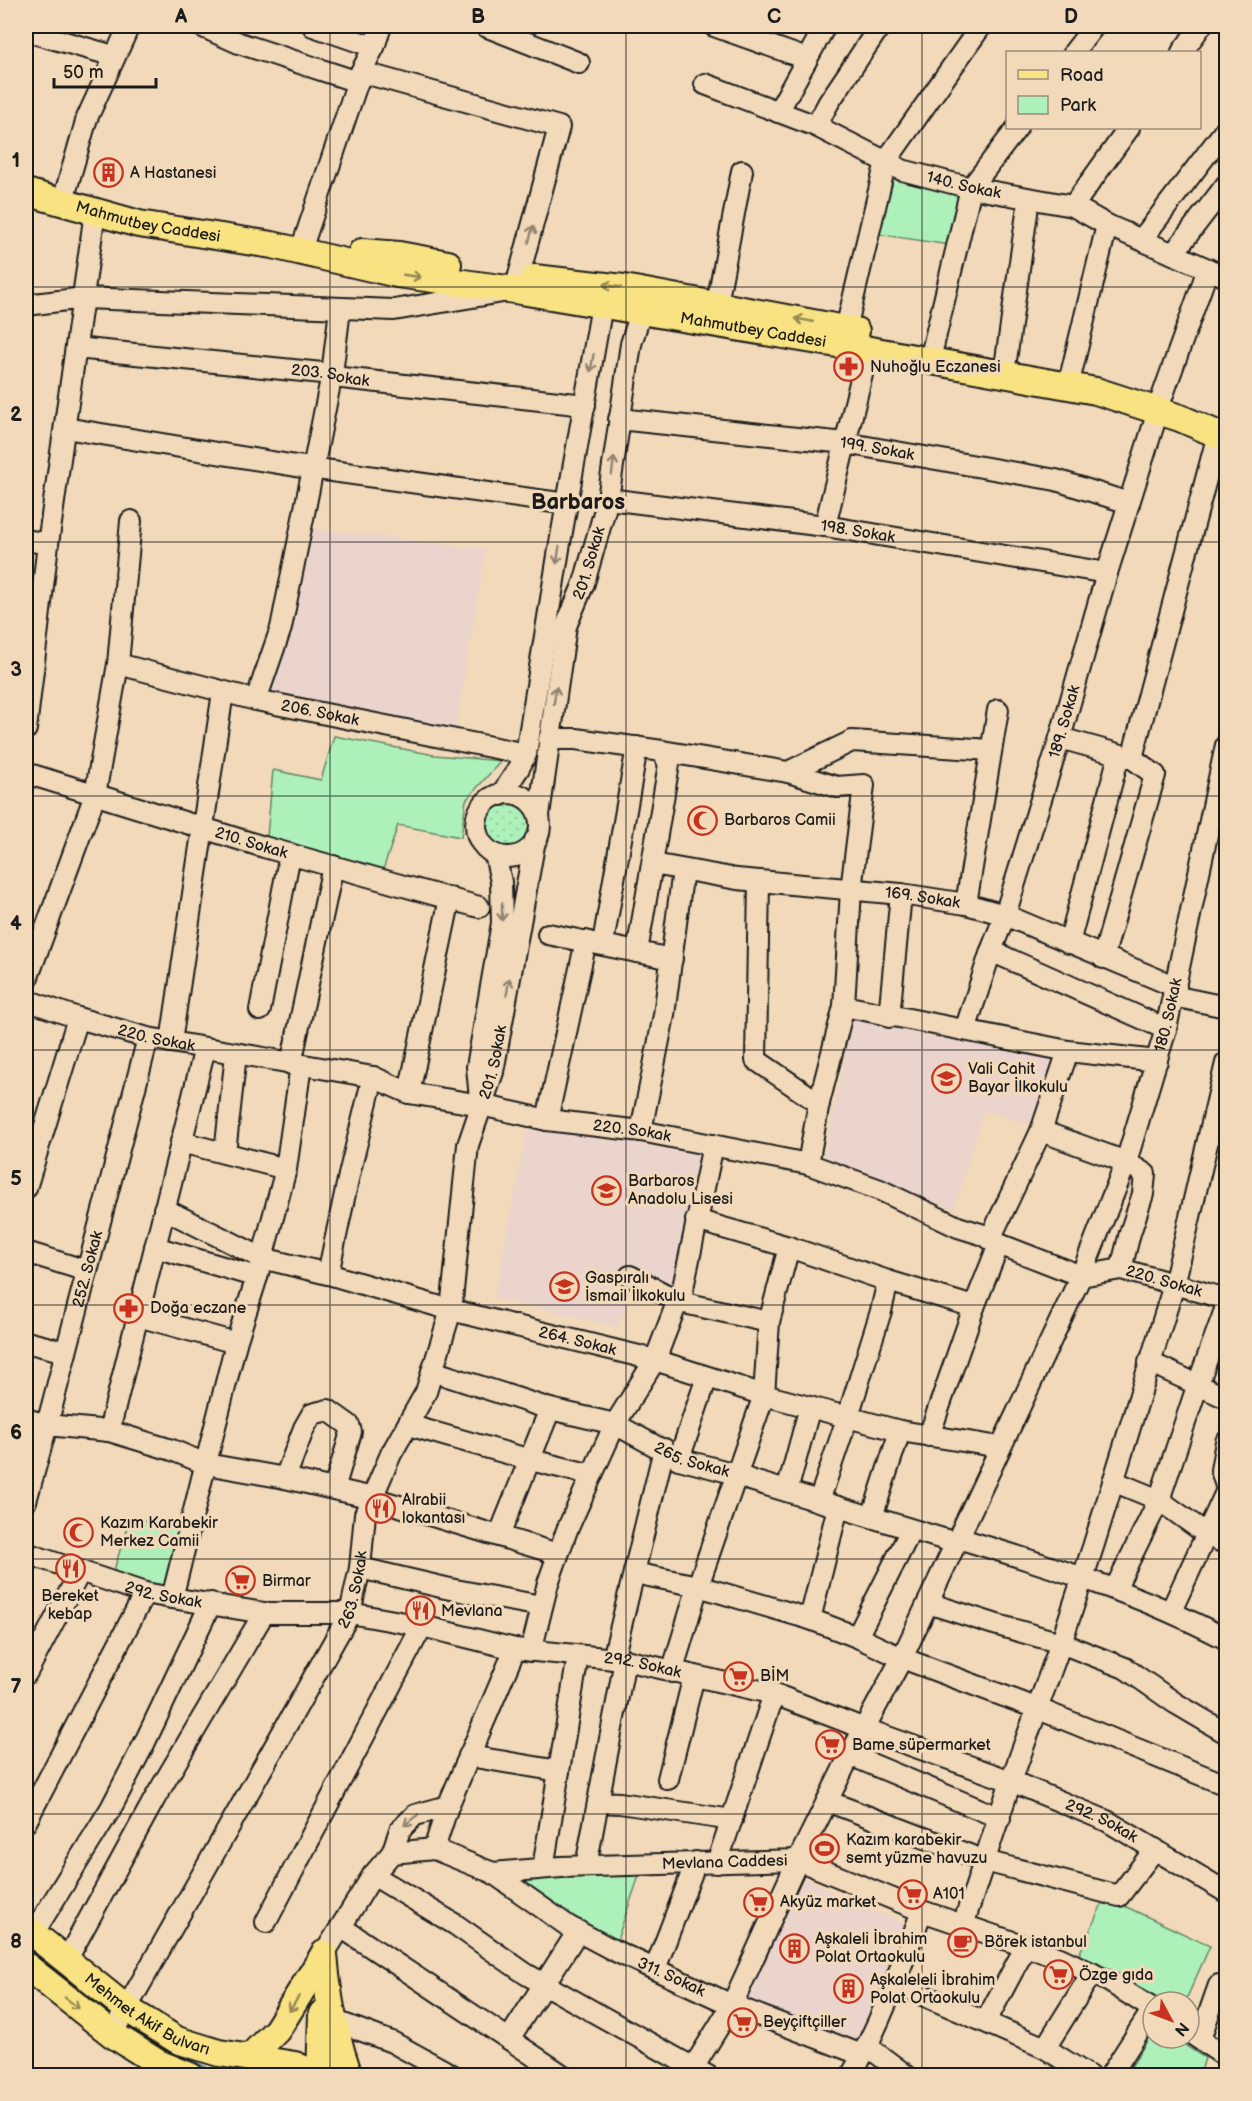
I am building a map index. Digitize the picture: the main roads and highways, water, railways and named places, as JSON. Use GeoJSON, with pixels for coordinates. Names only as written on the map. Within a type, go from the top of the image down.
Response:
{"type":"FeatureCollection","features":[{"type":"Feature","properties":{"kind":"main road","name":"Mahmutbey Caddesi"},"geometry":{"type":"LineString","coordinates":[[26,192],[139,224],[272,245],[398,274],[517,283],[607,285],[715,314],[845,337],[933,347],[1006,360],[1071,374],[1159,405],[1224,432]]}},
{"type":"Feature","properties":{"kind":"main road","name":"Mahmutbey Caddesi"},"geometry":{"type":"LineString","coordinates":[[272,245],[399,255],[602,305],[641,312],[715,314]]}},
{"type":"Feature","properties":{"kind":"main road","name":"Mahmutbey Caddesi"},"geometry":{"type":"LineString","coordinates":[[845,337],[868,350],[1096,391],[1159,405]]}},
{"type":"Feature","properties":{"kind":"main road","name":"Mehmet Akif Bulvarı"},"geometry":{"type":"LineString","coordinates":[[29,1931],[127,2009],[177,2040],[219,2053],[295,2065],[320,2076]]}},
{"type":"Feature","properties":{"kind":"main road"},"geometry":{"type":"LineString","coordinates":[[324,1954],[327,1990],[333,2020],[349,2076]]}},
{"type":"Feature","properties":{"kind":"main road"},"geometry":{"type":"LineString","coordinates":[[249,2058],[278,2030],[324,1954]]}},
{"type":"Feature","properties":{"kind":"main road"},"geometry":{"type":"LineString","coordinates":[[320,2076],[324,1954]]}},
{"type":"Feature","properties":{"kind":"main road","name":"Mehmet Akif Bulvarı"},"geometry":{"type":"LineString","coordinates":[[26,1966],[112,2034],[158,2063],[190,2076]]}},
{"type":"Feature","properties":{"kind":"waterway"},"geometry":{"type":"LineString","coordinates":[[26,1946],[111,2014]]}},
{"type":"Feature","properties":{"kind":"waterway"},"geometry":{"type":"LineString","coordinates":[[139,2035],[207,2069]]}},
{"type":"Feature","properties":{"kind":"place","name":"A Hastanesi"},"geometry":{"type":"Point","coordinates":[109,173]}},
{"type":"Feature","properties":{"kind":"place","name":"Nuhoğlu Eczanesi"},"geometry":{"type":"Point","coordinates":[849,367]}},
{"type":"Feature","properties":{"kind":"place","name":"Barbaros Camii"},"geometry":{"type":"Point","coordinates":[703,820]}},
{"type":"Feature","properties":{"kind":"place","name":"Vali Cahit Bayar İlkokulu"},"geometry":{"type":"Point","coordinates":[947,1078]}},
{"type":"Feature","properties":{"kind":"place","name":"Barbaros Anadolu Lisesi"},"geometry":{"type":"Point","coordinates":[607,1190]}},
{"type":"Feature","properties":{"kind":"place","name":"Gaspıralı İsmail İlkokulu"},"geometry":{"type":"Point","coordinates":[564,1287]}},
{"type":"Feature","properties":{"kind":"place","name":"Doğa eczane"},"geometry":{"type":"Point","coordinates":[129,1308]}},
{"type":"Feature","properties":{"kind":"place","name":"Alrabii lokantası"},"geometry":{"type":"Point","coordinates":[381,1509]}},
{"type":"Feature","properties":{"kind":"place","name":"Kazım Karabekir Merkez Camii"},"geometry":{"type":"Point","coordinates":[79,1532]}},
{"type":"Feature","properties":{"kind":"place","name":"Bereket kebap"},"geometry":{"type":"Point","coordinates":[70,1568]}},
{"type":"Feature","properties":{"kind":"place","name":"Birmar"},"geometry":{"type":"Point","coordinates":[241,1581]}},
{"type":"Feature","properties":{"kind":"place","name":"Mevlana"},"geometry":{"type":"Point","coordinates":[420,1611]}},
{"type":"Feature","properties":{"kind":"place","name":"BİM"},"geometry":{"type":"Point","coordinates":[739,1676]}},
{"type":"Feature","properties":{"kind":"place","name":"Bame süpermarket"},"geometry":{"type":"Point","coordinates":[831,1745]}},
{"type":"Feature","properties":{"kind":"place","name":"Kazım karabekir semt yüzme havuzu"},"geometry":{"type":"Point","coordinates":[825,1849]}},
{"type":"Feature","properties":{"kind":"place","name":"A101"},"geometry":{"type":"Point","coordinates":[912,1894]}},
{"type":"Feature","properties":{"kind":"place","name":"Akyüz market"},"geometry":{"type":"Point","coordinates":[759,1902]}},
{"type":"Feature","properties":{"kind":"place","name":"Börek istanbul"},"geometry":{"type":"Point","coordinates":[963,1942]}},
{"type":"Feature","properties":{"kind":"place","name":"Aşkaleli İbrahim Polat Ortaokulu"},"geometry":{"type":"Point","coordinates":[794,1948]}},
{"type":"Feature","properties":{"kind":"place","name":"Özge gıda"},"geometry":{"type":"Point","coordinates":[1058,1975]}},
{"type":"Feature","properties":{"kind":"place","name":"Aşkaleleli İbrahim Polat Ortaokulu"},"geometry":{"type":"Point","coordinates":[849,1989]}},
{"type":"Feature","properties":{"kind":"place","name":"Beyçiftçiller"},"geometry":{"type":"Point","coordinates":[742,2022]}},
{"type":"Feature","properties":{"kind":"district","name":"Barbaros"},"geometry":{"type":"Point","coordinates":[578,502]}}]}
